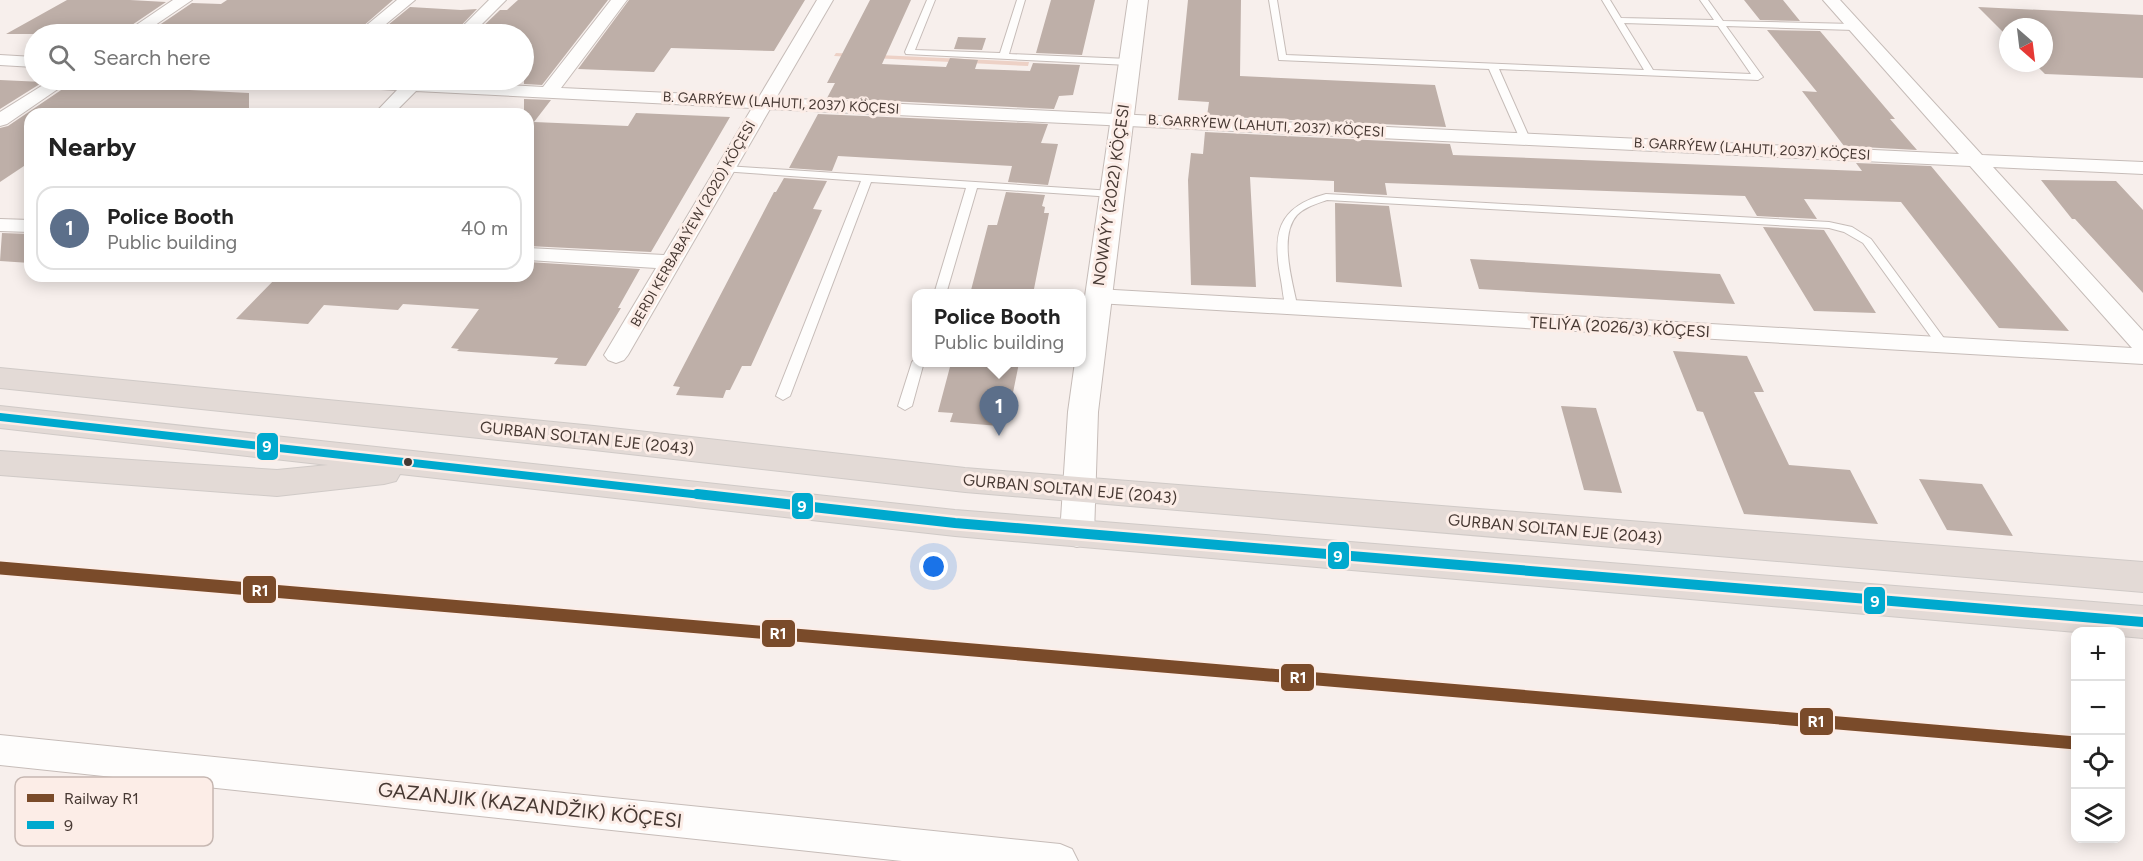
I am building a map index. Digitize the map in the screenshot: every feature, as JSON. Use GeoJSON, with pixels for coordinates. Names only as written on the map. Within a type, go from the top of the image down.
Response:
{"type":"FeatureCollection","features":[{"type":"Feature","properties":{"kind":"highway","name":"GURBAN SOLTAN EJE (2043)"},"geometry":{"type":"LineString","coordinates":[[0,378],[594,438],[1080,491],[2143,577]]}},
{"type":"Feature","properties":{"kind":"highway"},"geometry":{"type":"LineString","coordinates":[[0,417],[955,523],[2143,622]]}},
{"type":"Feature","properties":{"kind":"highway"},"geometry":{"type":"LineString","coordinates":[[0,463],[277,483],[453,466]]}},
{"type":"Feature","properties":{"kind":"street"},"geometry":{"type":"LineString","coordinates":[[147,24],[184,0]]}},
{"type":"Feature","properties":{"kind":"street"},"geometry":{"type":"LineString","coordinates":[[377,24],[407,0]]}},
{"type":"Feature","properties":{"kind":"street"},"geometry":{"type":"LineString","coordinates":[[473,24],[498,0]]}},
{"type":"Feature","properties":{"kind":"street"},"geometry":{"type":"LineString","coordinates":[[548,93],[619,0]]}},
{"type":"Feature","properties":{"kind":"street","name":"BERDI KERBABAÝEW (2020) KÖÇESI"},"geometry":{"type":"LineString","coordinates":[[616,356],[825,0]]}},
{"type":"Feature","properties":{"kind":"street","name":"NOWAÝY (2022) KÖÇESI"},"geometry":{"type":"LineString","coordinates":[[1077,534],[1083,412],[1138,0]]}},
{"type":"Feature","properties":{"kind":"street"},"geometry":{"type":"LineString","coordinates":[[1831,0],[2143,345]]}},
{"type":"Feature","properties":{"kind":"street"},"geometry":{"type":"LineString","coordinates":[[0,60],[24,61]]}},
{"type":"Feature","properties":{"kind":"street"},"geometry":{"type":"LineString","coordinates":[[0,120],[46,90]]}},
{"type":"Feature","properties":{"kind":"street"},"geometry":{"type":"LineString","coordinates":[[389,108],[407,90]]}},
{"type":"Feature","properties":{"kind":"street","name":"B. GARRÝEW (LAHUTI, 2037) KÖÇESI"},"geometry":{"type":"LineString","coordinates":[[512,90],[2143,168]]}},
{"type":"Feature","properties":{"kind":"street"},"geometry":{"type":"LineString","coordinates":[[0,225],[24,226]]}},
{"type":"Feature","properties":{"kind":"street"},"geometry":{"type":"LineString","coordinates":[[534,254],[671,262]]}},
{"type":"Feature","properties":{"kind":"street","name":"TELIÝA (2026/3) KÖÇESI"},"geometry":{"type":"LineString","coordinates":[[1097,296],[1292,309],[2143,356]]}},
{"type":"Feature","properties":{"kind":"street","name":"GAZANJIK (KAZANDŽIK) KÖÇESI"},"geometry":{"type":"LineString","coordinates":[[0,750],[1060,861]]}},
{"type":"Feature","properties":{"kind":"lane"},"geometry":{"type":"LineString","coordinates":[[931,0],[909,52],[1130,62]]}},
{"type":"Feature","properties":{"kind":"lane"},"geometry":{"type":"LineString","coordinates":[[1004,56],[1021,0]]}},
{"type":"Feature","properties":{"kind":"lane"},"geometry":{"type":"LineString","coordinates":[[1273,0],[1282,58],[1758,77],[1704,0]]}},
{"type":"Feature","properties":{"kind":"lane"},"geometry":{"type":"LineString","coordinates":[[1606,0],[1650,72]]}},
{"type":"Feature","properties":{"kind":"lane"},"geometry":{"type":"LineString","coordinates":[[1618,20],[1854,27]]}},
{"type":"Feature","properties":{"kind":"lane"},"geometry":{"type":"LineString","coordinates":[[1493,67],[1525,139]]}},
{"type":"Feature","properties":{"kind":"lane"},"geometry":{"type":"LineString","coordinates":[[726,169],[1113,194]]}},
{"type":"Feature","properties":{"kind":"lane"},"geometry":{"type":"LineString","coordinates":[[783,396],[867,179]]}},
{"type":"Feature","properties":{"kind":"lane"},"geometry":{"type":"LineString","coordinates":[[941,289],[972,186]]}},
{"type":"Feature","properties":{"kind":"lane"},"geometry":{"type":"LineString","coordinates":[[1292,309],[1281,235],[1288,218],[1298,206],[1326,197],[1713,217],[1829,225],[1857,234],[1867,241],[1944,345]]}},
{"type":"Feature","properties":{"kind":"lane"},"geometry":{"type":"LineString","coordinates":[[905,406],[917,367]]}},
{"type":"Feature","properties":{"kind":"shaded area"},"geometry":{"type":"Polygon","coordinates":[[[836,53],[1029,62],[1028,66],[834,56],[836,53]]]}},
{"type":"Feature","properties":{"kind":"building"},"geometry":{"type":"Polygon","coordinates":[[[67,0],[166,2],[133,24],[24,24],[24,34],[6,34],[67,0]]]}},
{"type":"Feature","properties":{"kind":"building"},"geometry":{"type":"Polygon","coordinates":[[[227,0],[393,0],[365,24],[161,24],[192,3],[221,4],[227,0]]]}},
{"type":"Feature","properties":{"kind":"building"},"geometry":{"type":"Polygon","coordinates":[[[518,0],[608,0],[542,85],[534,85],[534,24],[485,24],[500,10],[507,10],[518,0]]]}},
{"type":"Feature","properties":{"kind":"building"},"geometry":{"type":"Polygon","coordinates":[[[629,0],[805,0],[774,51],[671,48],[654,72],[578,69],[629,0]]]}},
{"type":"Feature","properties":{"kind":"building"},"geometry":{"type":"Polygon","coordinates":[[[870,0],[911,0],[882,64],[946,67],[950,58],[978,60],[975,69],[1030,71],[1033,63],[1080,65],[1073,95],[1059,96],[1054,109],[827,98],[835,83],[827,83],[870,0]]]}},
{"type":"Feature","properties":{"kind":"building"},"geometry":{"type":"Polygon","coordinates":[[[1051,0],[1095,0],[1082,55],[1036,53],[1051,0]]]}},
{"type":"Feature","properties":{"kind":"building"},"geometry":{"type":"Polygon","coordinates":[[[1188,0],[1241,0],[1240,76],[1435,85],[1446,127],[1207,116],[1209,102],[1178,100],[1188,0]]]}},
{"type":"Feature","properties":{"kind":"building"},"geometry":{"type":"Polygon","coordinates":[[[1744,0],[1783,0],[1800,21],[1760,20],[1744,0]]]}},
{"type":"Feature","properties":{"kind":"building"},"geometry":{"type":"Polygon","coordinates":[[[410,7],[477,9],[463,24],[389,24],[410,7]]]}},
{"type":"Feature","properties":{"kind":"building"},"geometry":{"type":"Polygon","coordinates":[[[1978,7],[2143,15],[2143,78],[2045,74],[2043,72],[2053,72],[2053,18],[1999,18],[1999,28],[1978,7]]]}},
{"type":"Feature","properties":{"kind":"building"},"geometry":{"type":"Polygon","coordinates":[[[1767,30],[1820,31],[1895,119],[1890,119],[1917,150],[1844,146],[1802,91],[1817,92],[1767,30]]]}},
{"type":"Feature","properties":{"kind":"building"},"geometry":{"type":"Polygon","coordinates":[[[958,37],[986,38],[982,50],[954,49],[958,37]]]}},
{"type":"Feature","properties":{"kind":"building"},"geometry":{"type":"Polygon","coordinates":[[[0,80],[24,81],[24,90],[30,90],[0,109],[0,80]]]}},
{"type":"Feature","properties":{"kind":"building"},"geometry":{"type":"Polygon","coordinates":[[[61,90],[189,90],[249,93],[249,108],[35,108],[61,90]]]}},
{"type":"Feature","properties":{"kind":"building"},"geometry":{"type":"Polygon","coordinates":[[[524,99],[551,100],[534,122],[534,108],[524,108],[524,99]]]}},
{"type":"Feature","properties":{"kind":"building"},"geometry":{"type":"Polygon","coordinates":[[[636,113],[730,117],[651,252],[534,246],[534,122],[628,126],[636,113]]]}},
{"type":"Feature","properties":{"kind":"building"},"geometry":{"type":"Polygon","coordinates":[[[818,114],[1048,124],[1041,143],[1058,144],[1048,185],[1008,182],[1012,166],[838,156],[832,171],[789,168],[818,114]]]}},
{"type":"Feature","properties":{"kind":"building"},"geometry":{"type":"Polygon","coordinates":[[[24,115],[24,166],[0,182],[0,128],[8,126],[24,115]]]}},
{"type":"Feature","properties":{"kind":"building"},"geometry":{"type":"Polygon","coordinates":[[[1205,132],[1450,144],[1453,155],[1862,171],[1856,163],[1931,166],[2069,331],[1999,328],[1901,202],[1804,199],[1817,219],[1757,216],[1745,196],[1385,183],[1387,195],[1334,192],[1334,181],[1250,177],[1256,287],[1191,285],[1188,180],[1191,153],[1203,154],[1205,132]]]}},
{"type":"Feature","properties":{"kind":"building"},"geometry":{"type":"Polygon","coordinates":[[[784,178],[827,181],[813,209],[822,210],[751,366],[742,366],[730,390],[726,390],[723,398],[676,395],[680,387],[673,386],[774,192],[784,178]]]}},
{"type":"Feature","properties":{"kind":"building"},"geometry":{"type":"Polygon","coordinates":[[[2041,180],[2116,181],[2143,210],[2143,293],[2075,219],[2072,219],[2041,180]]]}},
{"type":"Feature","properties":{"kind":"building"},"geometry":{"type":"Polygon","coordinates":[[[1006,192],[1045,195],[1042,206],[1045,207],[1044,213],[1049,213],[1034,289],[971,289],[988,225],[997,225],[1006,192]]]}},
{"type":"Feature","properties":{"kind":"building"},"geometry":{"type":"Polygon","coordinates":[[[1335,203],[1389,206],[1402,287],[1336,282],[1335,203]]]}},
{"type":"Feature","properties":{"kind":"building"},"geometry":{"type":"Polygon","coordinates":[[[1763,227],[1824,230],[1876,313],[1814,311],[1763,227]]]}},
{"type":"Feature","properties":{"kind":"building"},"geometry":{"type":"Polygon","coordinates":[[[2,233],[24,234],[24,263],[0,261],[2,233]]]}},
{"type":"Feature","properties":{"kind":"building"},"geometry":{"type":"Polygon","coordinates":[[[1470,259],[1720,274],[1735,304],[1479,289],[1470,259]]]}},
{"type":"Feature","properties":{"kind":"building"},"geometry":{"type":"Polygon","coordinates":[[[534,262],[640,269],[618,308],[621,308],[586,366],[554,364],[558,358],[457,351],[459,349],[451,348],[479,309],[403,304],[398,310],[324,305],[308,324],[236,319],[272,282],[534,282],[534,262]]]}},
{"type":"Feature","properties":{"kind":"building"},"geometry":{"type":"Polygon","coordinates":[[[1673,351],[1747,356],[1764,392],[1754,392],[1789,465],[1850,470],[1878,524],[1744,514],[1703,412],[1697,411],[1673,351]]]}},
{"type":"Feature","properties":{"kind":"building"},"geometry":{"type":"Polygon","coordinates":[[[950,367],[1018,367],[1008,417],[1001,416],[999,426],[950,422],[953,413],[938,412],[950,367]]]}},
{"type":"Feature","properties":{"kind":"building"},"geometry":{"type":"Polygon","coordinates":[[[1561,406],[1596,408],[1622,493],[1584,490],[1561,406]]]}},
{"type":"Feature","properties":{"kind":"building"},"geometry":{"type":"Polygon","coordinates":[[[1919,479],[1982,484],[2013,536],[1947,530],[1919,479]]]}},
{"type":"Feature","properties":{"kind":"rail line","name":"R1"},"geometry":{"type":"LineString","coordinates":[[0,568],[2071,743]]}},
{"type":"Feature","properties":{"kind":"transit line","name":"9"},"geometry":{"type":"LineString","coordinates":[[0,417],[955,523],[2143,622]]}},
{"type":"Feature","properties":{"kind":"place","name":"Police Booth"},"geometry":{"type":"Point","coordinates":[999,436]}}]}
